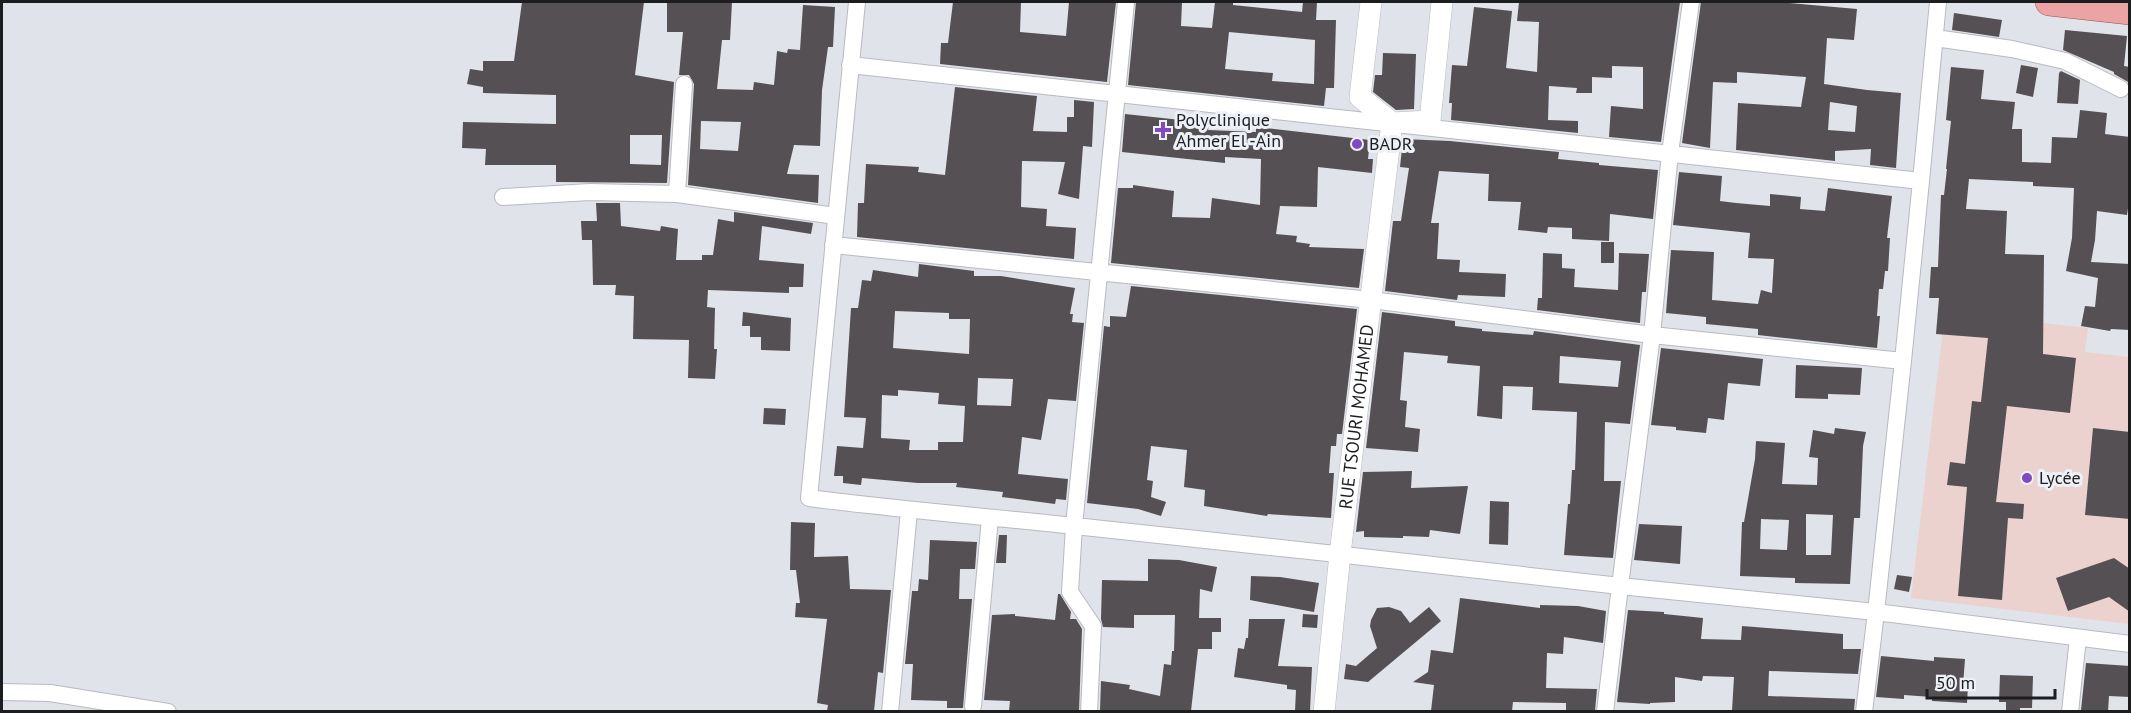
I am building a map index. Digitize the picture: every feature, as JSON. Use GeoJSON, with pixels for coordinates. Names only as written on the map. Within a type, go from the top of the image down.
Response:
{"type":"FeatureCollection","features":[{"type":"Feature","properties":{"kind":"main road"},"geometry":{"type":"LineString","coordinates":[[2049,2],[2130,11]]}},
{"type":"Feature","properties":{"kind":"street"},"geometry":{"type":"LineString","coordinates":[[858,2],[809,498],[909,511],[1074,526],[1876,612],[2130,644]]}},
{"type":"Feature","properties":{"kind":"street"},"geometry":{"type":"LineString","coordinates":[[1089,711],[1093,626],[1070,592],[1074,526],[1126,2]]}},
{"type":"Feature","properties":{"kind":"street"},"geometry":{"type":"LineString","coordinates":[[1371,2],[1360,97],[1392,123],[1430,121],[1442,2]]}},
{"type":"Feature","properties":{"kind":"street"},"geometry":{"type":"LineString","coordinates":[[1605,711],[1652,334],[1670,153],[1690,2]]}},
{"type":"Feature","properties":{"kind":"street"},"geometry":{"type":"LineString","coordinates":[[1864,711],[1903,361],[1938,2]]}},
{"type":"Feature","properties":{"kind":"street"},"geometry":{"type":"LineString","coordinates":[[1935,38],[2012,49],[2065,61],[2121,89]]}},
{"type":"Feature","properties":{"kind":"street"},"geometry":{"type":"LineString","coordinates":[[850,65],[1921,181]]}},
{"type":"Feature","properties":{"kind":"street"},"geometry":{"type":"LineString","coordinates":[[677,194],[684,84]]}},
{"type":"Feature","properties":{"kind":"street","name":"RUE TSOURI MOHAMED"},"geometry":{"type":"LineString","coordinates":[[1324,711],[1340,554],[1392,123]]}},
{"type":"Feature","properties":{"kind":"street"},"geometry":{"type":"LineString","coordinates":[[503,197],[590,192],[677,194],[836,216]]}},
{"type":"Feature","properties":{"kind":"street"},"geometry":{"type":"LineString","coordinates":[[833,245],[1371,300],[1903,361]]}},
{"type":"Feature","properties":{"kind":"street"},"geometry":{"type":"LineString","coordinates":[[890,711],[909,511]]}},
{"type":"Feature","properties":{"kind":"street"},"geometry":{"type":"LineString","coordinates":[[973,706],[990,518]]}},
{"type":"Feature","properties":{"kind":"street"},"geometry":{"type":"LineString","coordinates":[[2070,711],[2078,638]]}},
{"type":"Feature","properties":{"kind":"street"},"geometry":{"type":"LineString","coordinates":[[2,692],[50,693],[168,711]]}},
{"type":"Feature","properties":{"kind":"shaded area","name":"Lycée"},"geometry":{"type":"Polygon","coordinates":[[[1945,312],[2088,328],[2085,352],[2129,357],[2129,624],[1911,598],[1945,312]]]}},
{"type":"Feature","properties":{"kind":"building"},"geometry":{"type":"Polygon","coordinates":[[[522,2],[644,2],[635,75],[674,82],[667,183],[556,182],[556,165],[485,165],[486,149],[462,148],[463,122],[556,124],[556,95],[483,93],[483,87],[467,84],[470,69],[483,71],[483,61],[514,61],[522,2]],[[630,135],[630,164],[661,165],[662,135],[630,135]]]}},
{"type":"Feature","properties":{"kind":"building"},"geometry":{"type":"Polygon","coordinates":[[[667,2],[732,2],[730,40],[722,40],[717,89],[753,90],[754,82],[774,85],[777,51],[787,53],[788,49],[800,50],[803,5],[835,7],[833,47],[828,47],[822,90],[820,146],[794,145],[787,174],[819,175],[818,203],[688,185],[694,84],[689,75],[679,75],[683,32],[667,32],[667,2]],[[701,121],[700,149],[738,151],[741,122],[701,121]]]}},
{"type":"Feature","properties":{"kind":"building"},"geometry":{"type":"Polygon","coordinates":[[[953,2],[1021,2],[1020,32],[1066,36],[1069,2],[1116,2],[1107,82],[940,64],[941,43],[948,43],[953,2]]]}},
{"type":"Feature","properties":{"kind":"building"},"geometry":{"type":"Polygon","coordinates":[[[1136,2],[1182,2],[1181,26],[1212,28],[1215,2],[1233,2],[1233,5],[1302,12],[1303,2],[1317,2],[1316,20],[1336,20],[1334,88],[1326,88],[1324,106],[1128,85],[1136,2]],[[1229,32],[1225,69],[1273,73],[1272,81],[1314,84],[1315,40],[1229,32]]]}},
{"type":"Feature","properties":{"kind":"building"},"geometry":{"type":"Polygon","coordinates":[[[1519,2],[1680,2],[1661,142],[1609,137],[1611,106],[1643,109],[1643,67],[1612,66],[1612,78],[1592,77],[1592,93],[1576,93],[1577,88],[1549,86],[1548,120],[1578,121],[1578,133],[1451,120],[1452,103],[1449,103],[1452,65],[1467,66],[1474,7],[1512,11],[1506,68],[1537,72],[1539,22],[1517,21],[1519,2]]]}},
{"type":"Feature","properties":{"kind":"building"},"geometry":{"type":"Polygon","coordinates":[[[1701,2],[1777,2],[1857,9],[1854,40],[1827,38],[1824,84],[1901,93],[1896,168],[1870,165],[1871,149],[1835,151],[1835,161],[1736,150],[1738,103],[1801,107],[1806,77],[1737,72],[1737,83],[1713,82],[1710,148],[1682,143],[1701,2]],[[1830,102],[1828,130],[1855,132],[1857,106],[1830,102]]]}},
{"type":"Feature","properties":{"kind":"building"},"geometry":{"type":"Polygon","coordinates":[[[1954,13],[2002,20],[1999,37],[1952,30],[1954,13]]]}},
{"type":"Feature","properties":{"kind":"building"},"geometry":{"type":"Polygon","coordinates":[[[2065,30],[2127,36],[2124,66],[2130,67],[2130,83],[2114,72],[2063,50],[2065,30]]]}},
{"type":"Feature","properties":{"kind":"building"},"geometry":{"type":"Polygon","coordinates":[[[1383,53],[1416,54],[1414,109],[1396,110],[1373,92],[1375,75],[1382,75],[1383,53]]]}},
{"type":"Feature","properties":{"kind":"building"},"geometry":{"type":"Polygon","coordinates":[[[2021,65],[2038,68],[2033,97],[2016,93],[2021,65]]]}},
{"type":"Feature","properties":{"kind":"building"},"geometry":{"type":"Polygon","coordinates":[[[1951,67],[1984,70],[1981,99],[2015,102],[2012,129],[2022,129],[2022,162],[2051,163],[2052,137],[2077,138],[2080,110],[2107,113],[2105,134],[2130,137],[2130,195],[2127,215],[2097,211],[2091,262],[2130,264],[2130,330],[2111,329],[2110,331],[2081,326],[2085,306],[2095,307],[2098,278],[2066,271],[2072,238],[2074,188],[2033,186],[2033,182],[1969,179],[1966,209],[2007,211],[2005,254],[2044,255],[2043,354],[2076,358],[2070,413],[2007,406],[1996,502],[2024,504],[2023,519],[2008,518],[2002,600],[1958,596],[1967,487],[1947,485],[1950,462],[1965,464],[1972,401],[1981,402],[1988,338],[1936,334],[1939,298],[1929,298],[1931,267],[1938,267],[1941,195],[1944,195],[1951,121],[1946,120],[1951,67]]]}},
{"type":"Feature","properties":{"kind":"building"},"geometry":{"type":"Polygon","coordinates":[[[2061,71],[2080,80],[2078,104],[2057,103],[2061,71]]]}},
{"type":"Feature","properties":{"kind":"building"},"geometry":{"type":"Polygon","coordinates":[[[955,87],[1037,96],[1033,131],[1067,132],[1067,117],[1074,117],[1074,100],[1094,102],[1092,147],[1083,146],[1079,199],[1058,194],[1065,162],[1022,161],[1021,207],[1047,209],[1046,226],[1076,228],[1074,259],[857,237],[858,203],[864,203],[866,164],[919,167],[918,172],[945,175],[955,87]]]}},
{"type":"Feature","properties":{"kind":"building"},"geometry":{"type":"Polygon","coordinates":[[[1125,114],[1209,123],[1208,130],[1256,132],[1256,127],[1370,140],[1368,159],[1373,159],[1372,173],[1318,167],[1317,207],[1280,206],[1276,234],[1297,236],[1296,242],[1310,244],[1309,247],[1364,249],[1359,288],[1111,263],[1118,188],[1133,188],[1133,185],[1174,191],[1172,217],[1210,218],[1212,198],[1260,205],[1261,159],[1225,157],[1225,163],[1122,152],[1125,114]]]}},
{"type":"Feature","properties":{"kind":"building"},"geometry":{"type":"Polygon","coordinates":[[[1403,139],[1450,141],[1559,152],[1558,159],[1658,170],[1653,219],[1610,214],[1609,241],[1572,239],[1572,228],[1548,227],[1547,233],[1518,230],[1521,202],[1488,201],[1489,174],[1439,171],[1431,223],[1439,223],[1437,259],[1460,260],[1459,272],[1506,274],[1505,297],[1458,295],[1457,300],[1385,291],[1393,221],[1401,221],[1409,168],[1400,167],[1403,139]]]}},
{"type":"Feature","properties":{"kind":"building"},"geometry":{"type":"Polygon","coordinates":[[[1679,172],[1722,176],[1720,201],[1736,203],[1770,206],[1770,194],[1801,197],[1800,209],[1825,211],[1828,188],[1892,196],[1887,238],[1890,238],[1888,271],[1885,271],[1883,289],[1879,289],[1877,316],[1880,316],[1877,348],[1758,335],[1758,329],[1706,324],[1706,317],[1666,313],[1671,250],[1714,252],[1712,300],[1758,304],[1761,290],[1772,293],[1774,259],[1748,258],[1750,233],[1673,225],[1679,172]]]}},
{"type":"Feature","properties":{"kind":"building"},"geometry":{"type":"Polygon","coordinates":[[[596,203],[620,203],[621,226],[660,231],[661,226],[678,229],[676,260],[702,260],[702,255],[713,255],[718,219],[734,222],[734,212],[813,223],[811,234],[762,226],[759,260],[804,264],[803,287],[789,287],[789,293],[708,290],[707,307],[715,308],[714,349],[717,349],[715,379],[688,378],[689,340],[633,339],[634,296],[615,295],[616,285],[593,285],[592,240],[582,240],[581,221],[597,221],[596,203]]]}},
{"type":"Feature","properties":{"kind":"building"},"geometry":{"type":"Polygon","coordinates":[[[1601,242],[1614,242],[1614,263],[1601,263],[1601,242]]]}},
{"type":"Feature","properties":{"kind":"building"},"geometry":{"type":"Polygon","coordinates":[[[1543,253],[1562,254],[1562,268],[1575,269],[1574,287],[1618,290],[1619,253],[1649,254],[1646,292],[1642,292],[1640,323],[1537,310],[1538,298],[1542,298],[1543,253]]]}},
{"type":"Feature","properties":{"kind":"building"},"geometry":{"type":"Polygon","coordinates":[[[919,264],[974,271],[974,276],[1001,276],[1075,288],[1070,314],[1073,314],[1072,322],[1084,323],[1076,401],[1048,399],[1041,440],[1022,437],[1018,474],[1068,479],[1066,500],[1056,499],[1055,504],[1002,497],[1003,492],[956,487],[957,483],[918,483],[862,478],[861,485],[843,483],[843,476],[834,476],[837,446],[863,448],[866,418],[844,417],[851,308],[858,308],[862,280],[871,281],[873,270],[918,277],[919,264]],[[895,311],[893,348],[969,354],[970,319],[949,319],[949,313],[895,311]],[[978,378],[977,405],[1011,406],[1013,379],[978,378]],[[898,390],[898,396],[882,395],[881,438],[910,440],[909,450],[938,450],[938,442],[963,442],[965,406],[938,404],[939,393],[898,390]]]}},
{"type":"Feature","properties":{"kind":"building"},"geometry":{"type":"Polygon","coordinates":[[[1131,286],[1357,309],[1342,434],[1337,434],[1336,446],[1331,446],[1329,473],[1334,473],[1331,518],[1268,514],[1267,516],[1204,506],[1205,490],[1184,487],[1187,450],[1151,446],[1147,480],[1153,481],[1151,497],[1166,502],[1161,516],[1138,509],[1087,503],[1104,326],[1110,327],[1110,316],[1126,317],[1131,286]]]}},
{"type":"Feature","properties":{"kind":"building"},"geometry":{"type":"Polygon","coordinates":[[[743,312],[791,318],[790,351],[761,350],[761,337],[750,337],[750,326],[742,326],[743,312]]]}},
{"type":"Feature","properties":{"kind":"building"},"geometry":{"type":"Polygon","coordinates":[[[1382,312],[1455,321],[1455,326],[1482,329],[1482,331],[1533,335],[1534,331],[1640,345],[1630,424],[1605,422],[1604,481],[1621,481],[1613,558],[1564,555],[1572,470],[1575,470],[1577,412],[1532,410],[1533,387],[1503,386],[1502,419],[1477,416],[1480,366],[1447,363],[1448,356],[1404,352],[1400,400],[1407,401],[1405,427],[1420,429],[1418,452],[1366,448],[1382,312]],[[1560,356],[1559,383],[1618,387],[1621,361],[1560,356]]]}},
{"type":"Feature","properties":{"kind":"building"},"geometry":{"type":"Polygon","coordinates":[[[1661,348],[1763,359],[1760,386],[1728,383],[1724,420],[1708,418],[1706,433],[1651,425],[1661,348]]]}},
{"type":"Feature","properties":{"kind":"building"},"geometry":{"type":"Polygon","coordinates":[[[1796,365],[1862,368],[1860,395],[1828,394],[1828,399],[1795,398],[1796,365]]]}},
{"type":"Feature","properties":{"kind":"building"},"geometry":{"type":"Polygon","coordinates":[[[764,408],[786,409],[785,425],[763,424],[764,408]]]}},
{"type":"Feature","properties":{"kind":"building"},"geometry":{"type":"Polygon","coordinates":[[[1835,428],[1866,432],[1863,446],[1860,518],[1854,518],[1850,584],[1795,583],[1795,578],[1740,576],[1742,522],[1744,522],[1755,459],[1756,441],[1785,443],[1782,484],[1817,485],[1818,458],[1809,457],[1813,430],[1834,434],[1835,428]],[[1806,514],[1806,555],[1831,555],[1833,515],[1806,514]],[[1761,519],[1760,549],[1787,550],[1789,520],[1761,519]]]}},
{"type":"Feature","properties":{"kind":"building"},"geometry":{"type":"Polygon","coordinates":[[[2093,428],[2130,432],[2130,519],[2085,515],[2093,428]]]}},
{"type":"Feature","properties":{"kind":"building"},"geometry":{"type":"Polygon","coordinates":[[[1412,471],[1411,488],[1468,486],[1460,534],[1430,530],[1429,537],[1403,536],[1403,538],[1364,537],[1364,531],[1356,532],[1363,472],[1412,471]]]}},
{"type":"Feature","properties":{"kind":"building"},"geometry":{"type":"Polygon","coordinates":[[[1490,501],[1509,502],[1508,545],[1489,544],[1490,501]]]}},
{"type":"Feature","properties":{"kind":"building"},"geometry":{"type":"Polygon","coordinates":[[[791,522],[815,523],[814,557],[848,556],[850,589],[891,590],[883,673],[878,672],[874,711],[827,711],[828,705],[817,703],[827,619],[795,617],[796,603],[800,603],[796,570],[790,570],[791,522]]]}},
{"type":"Feature","properties":{"kind":"building"},"geometry":{"type":"Polygon","coordinates":[[[1639,524],[1682,526],[1680,564],[1634,560],[1639,524]]]}},
{"type":"Feature","properties":{"kind":"building"},"geometry":{"type":"Polygon","coordinates":[[[999,535],[1007,535],[1006,563],[996,563],[999,535]]]}},
{"type":"Feature","properties":{"kind":"building"},"geometry":{"type":"Polygon","coordinates":[[[930,540],[977,542],[975,569],[960,569],[959,599],[972,599],[963,708],[947,708],[947,701],[911,700],[913,664],[905,664],[912,591],[918,591],[919,579],[928,580],[930,540]]]}},
{"type":"Feature","properties":{"kind":"building"},"geometry":{"type":"Polygon","coordinates":[[[2114,558],[2130,569],[2130,612],[2109,597],[2068,611],[2056,578],[2114,558]]]}},
{"type":"Feature","properties":{"kind":"building"},"geometry":{"type":"Polygon","coordinates":[[[1148,559],[1179,560],[1217,567],[1212,592],[1200,589],[1199,618],[1221,618],[1221,632],[1212,632],[1212,649],[1198,649],[1191,711],[1100,711],[1101,681],[1130,685],[1129,689],[1160,696],[1164,664],[1171,665],[1172,651],[1174,651],[1175,615],[1134,615],[1134,628],[1103,627],[1101,619],[1102,580],[1148,581],[1148,559]]]}},
{"type":"Feature","properties":{"kind":"building"},"geometry":{"type":"Polygon","coordinates":[[[1897,575],[1912,577],[1909,592],[1894,589],[1897,575]]]}},
{"type":"Feature","properties":{"kind":"building"},"geometry":{"type":"Polygon","coordinates":[[[1251,576],[1280,577],[1319,583],[1314,612],[1250,600],[1251,576]]]}},
{"type":"Feature","properties":{"kind":"building"},"geometry":{"type":"Polygon","coordinates":[[[1058,594],[1071,612],[1070,619],[1076,619],[1082,629],[1079,711],[1009,711],[1010,701],[984,700],[992,615],[1015,614],[1015,616],[1055,620],[1058,594]]]}},
{"type":"Feature","properties":{"kind":"building"},"geometry":{"type":"Polygon","coordinates":[[[1460,598],[1540,608],[1540,605],[1578,606],[1606,611],[1603,643],[1564,637],[1563,654],[1547,653],[1546,688],[1597,689],[1595,711],[1566,711],[1566,703],[1513,702],[1512,711],[1431,711],[1434,685],[1413,682],[1428,672],[1431,650],[1453,653],[1460,598]]]}},
{"type":"Feature","properties":{"kind":"building"},"geometry":{"type":"Polygon","coordinates":[[[1389,607],[1401,611],[1410,623],[1429,607],[1441,621],[1368,682],[1344,679],[1346,664],[1356,666],[1377,648],[1370,626],[1371,620],[1377,608],[1389,607]]]}},
{"type":"Feature","properties":{"kind":"building"},"geometry":{"type":"Polygon","coordinates":[[[1628,610],[1664,612],[1664,614],[1703,618],[1701,639],[1741,640],[1742,626],[1843,634],[1843,649],[1861,649],[1858,674],[1769,671],[1768,696],[1855,699],[1854,711],[1732,711],[1734,677],[1703,676],[1702,681],[1675,677],[1675,702],[1650,704],[1617,702],[1628,610]]]}},
{"type":"Feature","properties":{"kind":"building"},"geometry":{"type":"Polygon","coordinates":[[[1303,614],[1318,615],[1317,628],[1302,627],[1303,614]]]}},
{"type":"Feature","properties":{"kind":"building"},"geometry":{"type":"Polygon","coordinates":[[[1249,619],[1285,619],[1278,666],[1312,667],[1310,711],[1295,711],[1296,690],[1287,689],[1287,685],[1234,677],[1238,648],[1244,649],[1246,638],[1248,638],[1249,619]]]}},
{"type":"Feature","properties":{"kind":"building"},"geometry":{"type":"Polygon","coordinates":[[[1881,656],[1934,661],[1934,657],[1965,659],[1963,685],[1968,686],[1967,703],[1932,701],[1932,697],[1904,695],[1904,699],[1876,697],[1881,656]]]}},
{"type":"Feature","properties":{"kind":"building"},"geometry":{"type":"Polygon","coordinates":[[[2086,663],[2130,666],[2130,697],[2109,696],[2108,711],[2081,710],[2086,663]]]}},
{"type":"Feature","properties":{"kind":"building"},"geometry":{"type":"Polygon","coordinates":[[[2000,675],[2033,676],[2032,708],[2006,711],[2006,702],[1999,702],[2000,675]]]}},
{"type":"Feature","properties":{"kind":"place","name":"Polyclinique Ahmer El -Ain"},"geometry":{"type":"Point","coordinates":[1163,130]}},
{"type":"Feature","properties":{"kind":"place","name":"BADR"},"geometry":{"type":"Point","coordinates":[1357,144]}},
{"type":"Feature","properties":{"kind":"place","name":"Lycée"},"geometry":{"type":"Point","coordinates":[2027,478]}}]}
